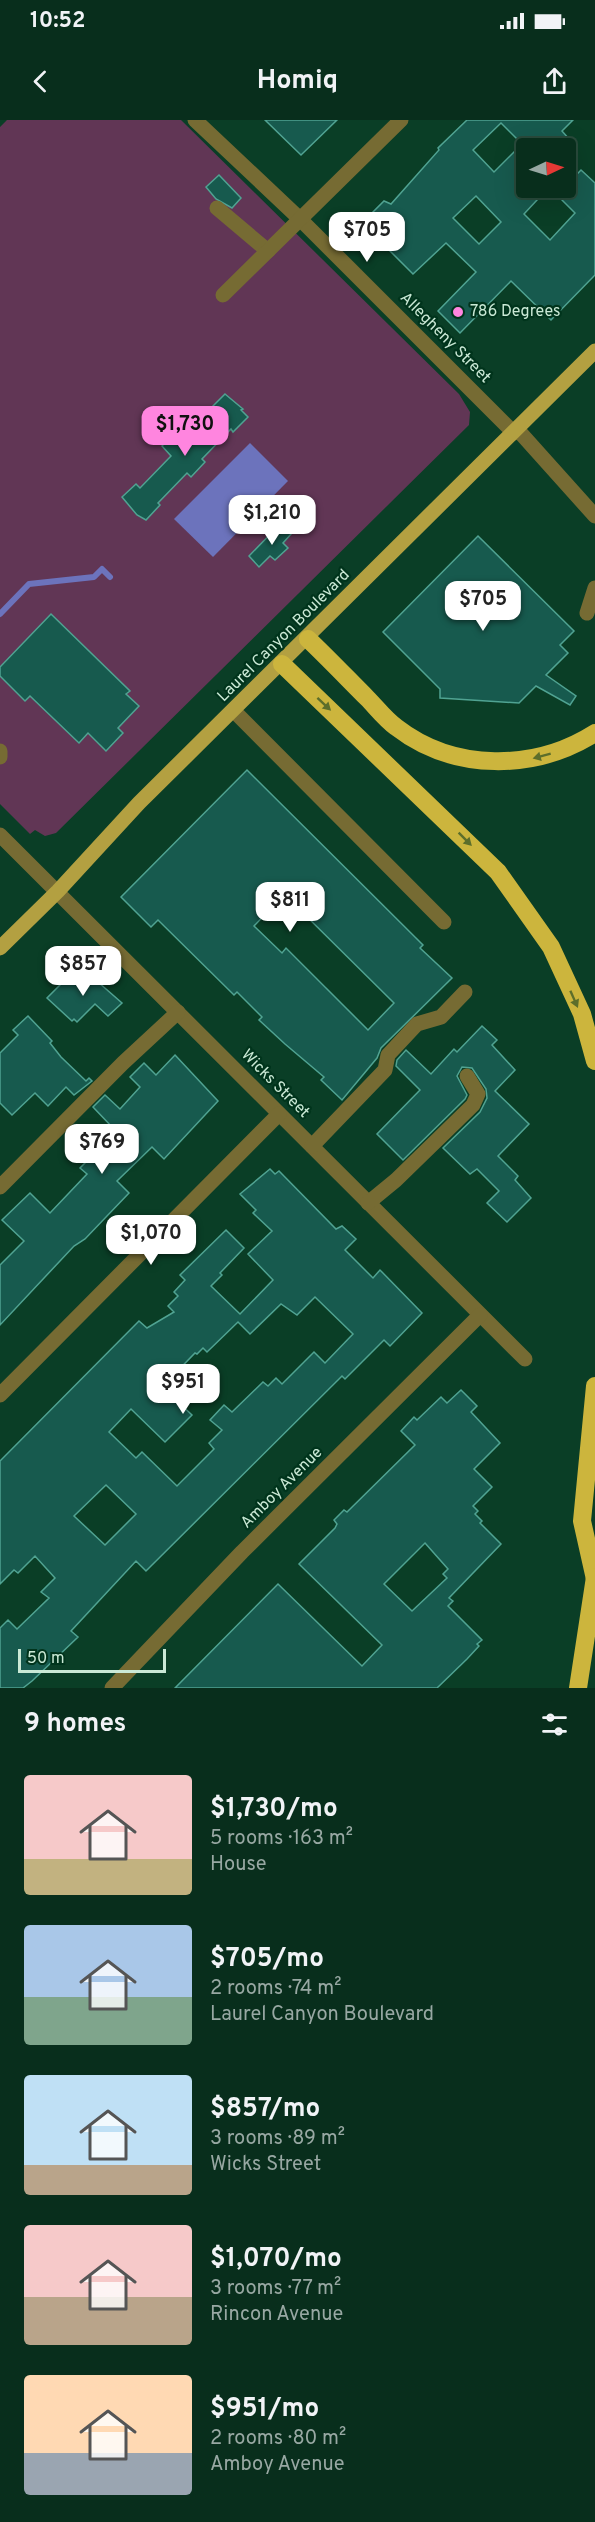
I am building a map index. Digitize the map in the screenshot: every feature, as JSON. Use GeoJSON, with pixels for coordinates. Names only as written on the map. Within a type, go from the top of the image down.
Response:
{"type":"FeatureCollection","features":[{"type":"Feature","properties":{"kind":"highway"},"geometry":{"type":"LineString","coordinates":[[308,639],[396,727],[425,745],[451,754],[489,762],[533,759],[557,752],[595,733]]}},
{"type":"Feature","properties":{"kind":"highway"},"geometry":{"type":"LineString","coordinates":[[282,664],[498,872],[551,947],[582,1014],[595,1061]]}},
{"type":"Feature","properties":{"kind":"highway"},"geometry":{"type":"LineString","coordinates":[[578,1688],[595,1578],[582,1521],[595,1386]]}},
{"type":"Feature","properties":{"kind":"highway"},"geometry":{"type":"LineString","coordinates":[[583,1665],[593,1688]]}},
{"type":"Feature","properties":{"kind":"main road","name":"Laurel Canyon Boulevard"},"geometry":{"type":"LineString","coordinates":[[0,948],[58,891],[139,803],[308,639],[595,351]]}},
{"type":"Feature","properties":{"kind":"street","name":"Allegheny Street"},"geometry":{"type":"LineString","coordinates":[[195,120],[301,220],[515,431],[595,516]]}},
{"type":"Feature","properties":{"kind":"street"},"geometry":{"type":"LineString","coordinates":[[223,295],[401,120]]}},
{"type":"Feature","properties":{"kind":"street"},"geometry":{"type":"LineString","coordinates":[[218,208],[268,251]]}},
{"type":"Feature","properties":{"kind":"street"},"geometry":{"type":"LineString","coordinates":[[587,613],[595,588]]}},
{"type":"Feature","properties":{"kind":"street"},"geometry":{"type":"LineString","coordinates":[[234,711],[444,922]]}},
{"type":"Feature","properties":{"kind":"street"},"geometry":{"type":"LineString","coordinates":[[0,751],[0,757]]}},
{"type":"Feature","properties":{"kind":"street","name":"Wicks Street"},"geometry":{"type":"LineString","coordinates":[[0,835],[525,1359]]}},
{"type":"Feature","properties":{"kind":"street"},"geometry":{"type":"LineString","coordinates":[[312,1146],[385,1070],[388,1055],[395,1046],[417,1024],[441,1017],[465,992]]}},
{"type":"Feature","properties":{"kind":"street"},"geometry":{"type":"LineString","coordinates":[[0,1187],[123,1063],[178,1012]]}},
{"type":"Feature","properties":{"kind":"street"},"geometry":{"type":"LineString","coordinates":[[368,1203],[396,1180],[473,1105],[478,1094],[467,1076]]}},
{"type":"Feature","properties":{"kind":"street"},"geometry":{"type":"LineString","coordinates":[[0,1395],[279,1114]]}},
{"type":"Feature","properties":{"kind":"street","name":"Amboy Avenue"},"geometry":{"type":"LineString","coordinates":[[111,1688],[242,1552],[480,1315]]}},
{"type":"Feature","properties":{"kind":"shaded area"},"geometry":{"type":"Polygon","coordinates":[[[7,120],[181,120],[459,394],[470,412],[469,425],[56,833],[45,836],[35,830],[30,834],[0,804],[0,127],[7,120]]]}},
{"type":"Feature","properties":{"kind":"water"},"geometry":{"type":"Polygon","coordinates":[[[250,443],[288,481],[213,557],[174,519],[250,443]]]}},
{"type":"Feature","properties":{"kind":"building"},"geometry":{"type":"Polygon","coordinates":[[[265,120],[337,120],[301,155],[265,120]]]}},
{"type":"Feature","properties":{"kind":"building"},"geometry":{"type":"Polygon","coordinates":[[[467,120],[573,120],[562,131],[568,138],[516,138],[501,123],[473,150],[494,172],[516,150],[516,198],[535,198],[537,200],[524,214],[550,240],[575,213],[560,198],[576,198],[576,175],[581,170],[595,183],[595,275],[551,320],[511,281],[460,333],[438,311],[476,272],[446,243],[413,274],[362,223],[384,201],[391,204],[439,150],[438,148],[467,120]],[[476,196],[453,218],[479,244],[501,222],[476,196]]]}},
{"type":"Feature","properties":{"kind":"building"},"geometry":{"type":"Polygon","coordinates":[[[219,175],[241,198],[232,208],[216,199],[206,187],[219,175]]]}},
{"type":"Feature","properties":{"kind":"building"},"geometry":{"type":"Polygon","coordinates":[[[225,394],[243,409],[241,410],[248,417],[233,432],[231,429],[202,459],[205,462],[191,477],[187,473],[158,503],[160,505],[146,520],[137,515],[122,497],[136,484],[140,488],[171,456],[162,446],[174,433],[183,442],[214,411],[211,408],[225,394]]]}},
{"type":"Feature","properties":{"kind":"building"},"geometry":{"type":"Polygon","coordinates":[[[282,522],[292,533],[283,543],[288,548],[275,560],[270,556],[259,567],[249,556],[282,522]]]}},
{"type":"Feature","properties":{"kind":"building"},"geometry":{"type":"Polygon","coordinates":[[[478,536],[574,631],[560,645],[568,653],[546,675],[576,696],[570,705],[536,686],[519,703],[440,698],[440,689],[383,632],[478,536]]]}},
{"type":"Feature","properties":{"kind":"building"},"geometry":{"type":"Polygon","coordinates":[[[51,614],[130,691],[126,694],[139,706],[118,728],[123,733],[106,751],[88,733],[79,743],[30,696],[25,701],[0,676],[0,667],[51,614]]]}},
{"type":"Feature","properties":{"kind":"building"},"geometry":{"type":"Polygon","coordinates":[[[247,770],[423,945],[420,948],[452,978],[381,1048],[377,1058],[342,1100],[321,1080],[324,1077],[259,1020],[262,1017],[237,992],[234,995],[158,920],[151,927],[121,897],[247,770]],[[292,902],[283,912],[275,904],[254,926],[282,953],[286,948],[368,1030],[394,1003],[292,902]]]}},
{"type":"Feature","properties":{"kind":"building"},"geometry":{"type":"Polygon","coordinates":[[[82,968],[122,1003],[108,1016],[95,1004],[77,1022],[74,1019],[72,1021],[47,998],[69,976],[71,979],[82,968]]]}},
{"type":"Feature","properties":{"kind":"building"},"geometry":{"type":"Polygon","coordinates":[[[28,1016],[52,1041],[50,1043],[61,1057],[86,1081],[89,1078],[92,1081],[74,1095],[66,1087],[48,1106],[35,1093],[12,1115],[0,1103],[0,1053],[18,1035],[13,1030],[28,1016]]]}},
{"type":"Feature","properties":{"kind":"building"},"geometry":{"type":"Polygon","coordinates":[[[482,1026],[497,1040],[492,1045],[515,1070],[495,1091],[529,1124],[498,1156],[518,1176],[515,1180],[531,1198],[507,1222],[487,1203],[499,1191],[477,1169],[470,1174],[443,1148],[480,1112],[487,1098],[486,1089],[472,1068],[462,1067],[457,1076],[467,1095],[465,1099],[403,1160],[377,1134],[420,1090],[396,1066],[397,1060],[406,1050],[431,1074],[454,1049],[457,1052],[482,1026]]]}},
{"type":"Feature","properties":{"kind":"building"},"geometry":{"type":"Polygon","coordinates":[[[175,1055],[218,1101],[164,1159],[152,1147],[117,1181],[129,1193],[85,1239],[74,1246],[0,1325],[0,1265],[24,1241],[2,1220],[30,1193],[50,1213],[87,1174],[80,1168],[115,1133],[93,1107],[105,1095],[120,1109],[140,1087],[130,1077],[144,1063],[156,1075],[175,1055]]]}},
{"type":"Feature","properties":{"kind":"building"},"geometry":{"type":"Polygon","coordinates":[[[270,1169],[275,1174],[279,1171],[336,1229],[342,1226],[356,1239],[345,1250],[373,1278],[380,1270],[422,1313],[390,1346],[384,1340],[345,1379],[342,1376],[146,1571],[136,1561],[71,1631],[78,1637],[32,1681],[23,1688],[0,1688],[0,1628],[8,1620],[17,1629],[49,1598],[41,1592],[55,1578],[35,1556],[18,1573],[14,1570],[0,1584],[0,1461],[139,1321],[147,1328],[174,1312],[168,1306],[178,1296],[174,1292],[185,1280],[180,1275],[226,1230],[244,1248],[211,1286],[240,1314],[273,1280],[248,1254],[272,1231],[253,1213],[256,1210],[240,1194],[270,1169]],[[315,1297],[297,1315],[281,1304],[250,1334],[238,1322],[207,1352],[203,1348],[197,1354],[195,1353],[162,1387],[192,1415],[165,1442],[131,1409],[109,1432],[136,1458],[142,1452],[177,1486],[214,1449],[209,1443],[222,1430],[210,1420],[224,1405],[232,1412],[263,1382],[268,1386],[276,1378],[282,1384],[314,1352],[325,1363],[353,1334],[315,1297]],[[106,1485],[74,1516],[105,1545],[136,1514],[106,1485]]]}},
{"type":"Feature","properties":{"kind":"building"},"geometry":{"type":"Polygon","coordinates":[[[461,1390],[477,1406],[471,1412],[500,1443],[474,1469],[492,1487],[473,1506],[478,1511],[475,1514],[482,1521],[480,1523],[501,1544],[449,1598],[453,1601],[448,1606],[482,1640],[467,1659],[437,1688],[175,1688],[278,1584],[362,1666],[382,1645],[299,1564],[335,1528],[337,1524],[334,1520],[344,1510],[347,1512],[415,1445],[401,1431],[414,1417],[417,1420],[441,1397],[447,1403],[461,1390]],[[425,1543],[384,1584],[412,1611],[447,1578],[443,1574],[448,1569],[425,1543]]]}},
{"type":"Feature","properties":{"kind":"waterway"},"geometry":{"type":"LineString","coordinates":[[0,614],[29,584],[94,577],[102,569],[110,577]]}},
{"type":"Feature","properties":{"kind":"place","name":"786 Degrees"},"geometry":{"type":"Point","coordinates":[458,312]}}]}
